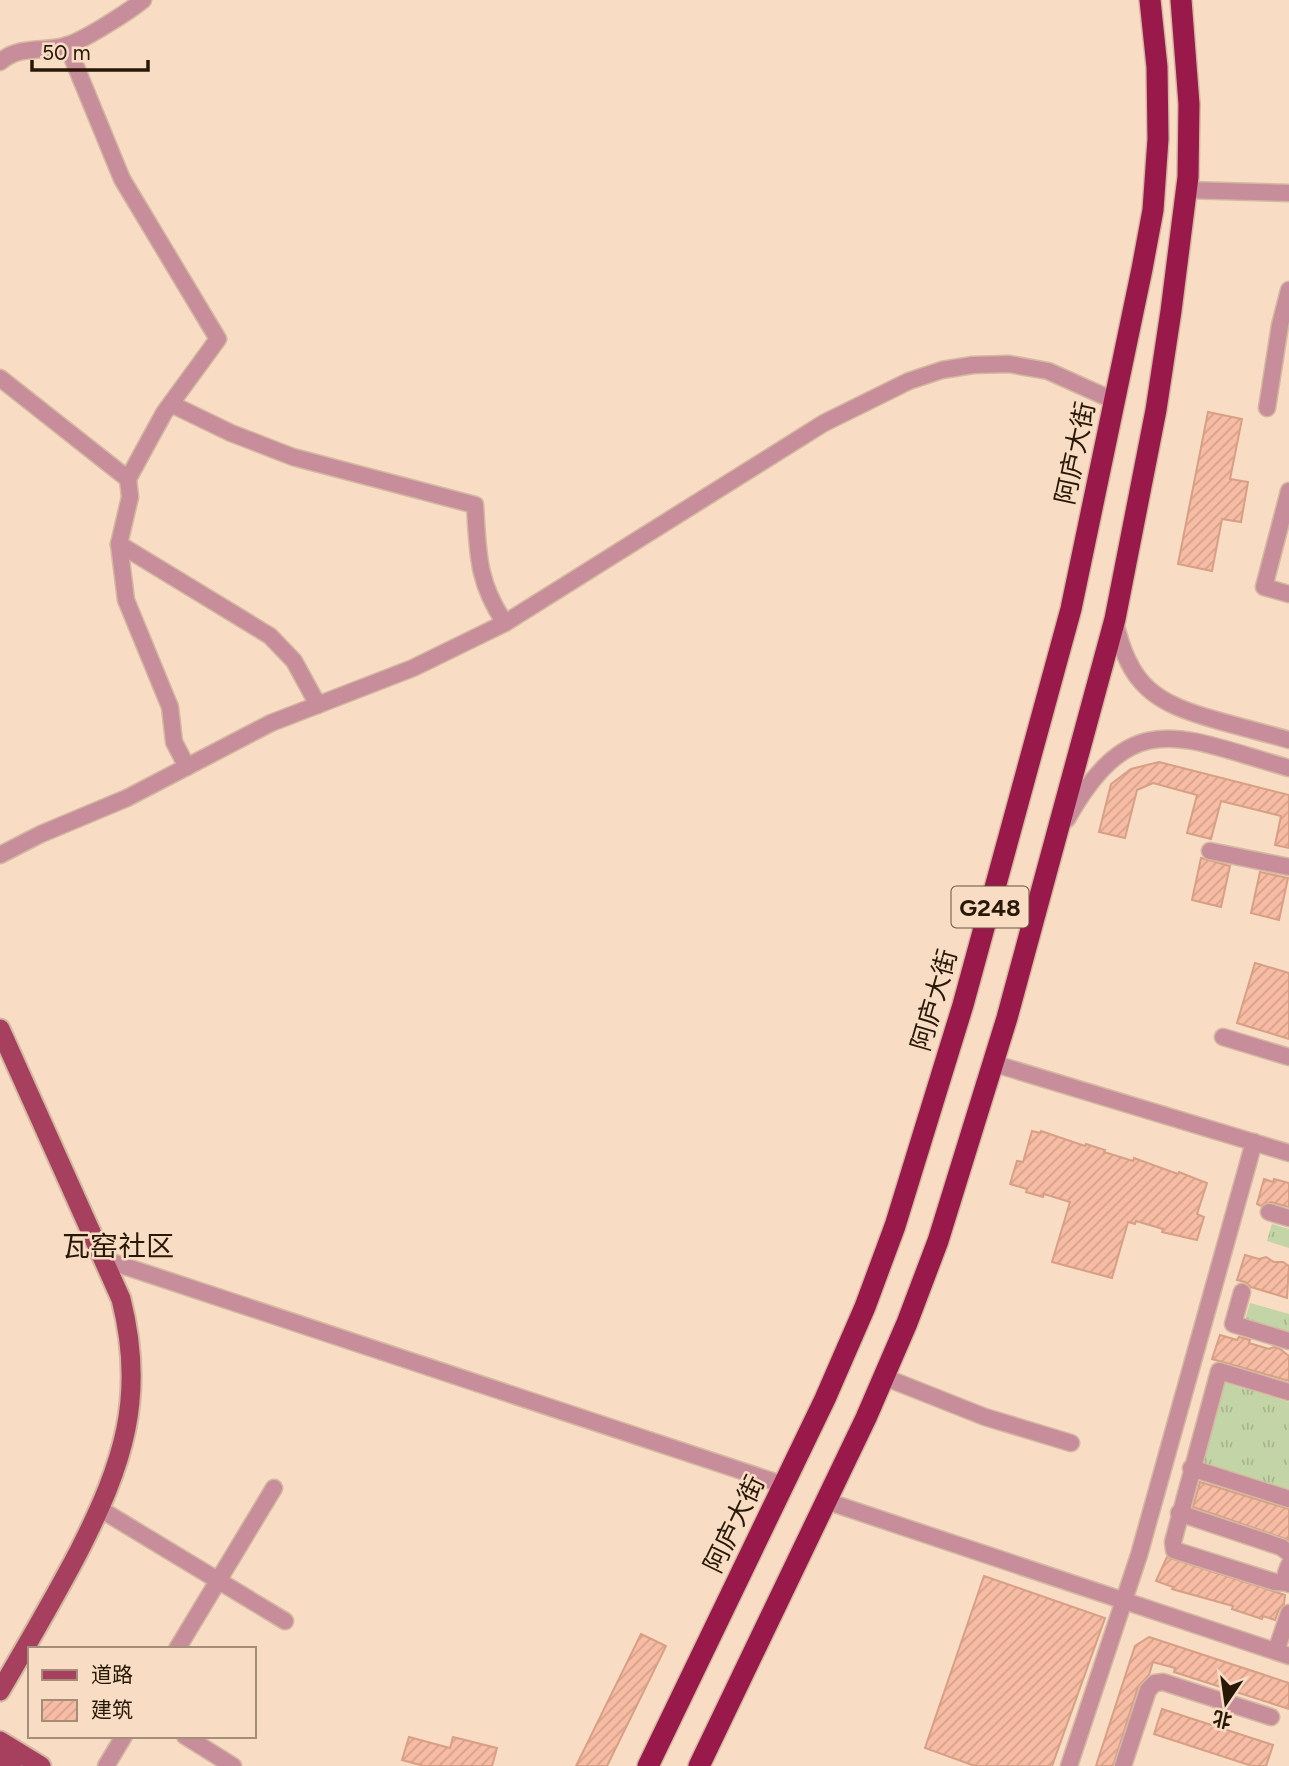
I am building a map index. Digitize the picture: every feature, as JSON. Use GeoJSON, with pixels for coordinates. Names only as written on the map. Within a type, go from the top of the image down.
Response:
{"type":"FeatureCollection","features":[{"type":"Feature","properties":{"kind":"highway","name":"阿庐大街"},"geometry":{"type":"LineString","coordinates":[[648,1766],[825,1399],[865,1307],[895,1226],[963,1005],[1071,608],[1142,269],[1157,174],[1158,104],[1150,0]]}},
{"type":"Feature","properties":{"kind":"highway","name":"G248"},"geometry":{"type":"LineString","coordinates":[[699,1766],[884,1377],[937,1241],[992,1063],[1055,840],[1115,619],[1156,410],[1186,190],[1189,104],[1181,0]]}},
{"type":"Feature","properties":{"kind":"main road"},"geometry":{"type":"LineString","coordinates":[[0,1029],[121,1299],[127,1322],[132,1372],[124,1443],[111,1485],[36,1645]]}},
{"type":"Feature","properties":{"kind":"main road"},"geometry":{"type":"LineString","coordinates":[[0,1055],[112,1303],[117,1324],[121,1372],[121,1396],[114,1441],[101,1482],[57,1571],[0,1670]]}},
{"type":"Feature","properties":{"kind":"main road"},"geometry":{"type":"LineString","coordinates":[[0,1691],[28,1655]]}},
{"type":"Feature","properties":{"kind":"main road"},"geometry":{"type":"LineString","coordinates":[[0,1741],[41,1766]]}},
{"type":"Feature","properties":{"kind":"main road"},"geometry":{"type":"LineString","coordinates":[[0,1759],[12,1766]]}},
{"type":"Feature","properties":{"kind":"street"},"geometry":{"type":"LineString","coordinates":[[0,62],[20,51],[68,46],[143,0]]}},
{"type":"Feature","properties":{"kind":"street"},"geometry":{"type":"LineString","coordinates":[[68,46],[122,179],[218,339],[171,404],[128,479],[130,497],[119,544],[126,600],[170,707],[174,742],[187,767]]}},
{"type":"Feature","properties":{"kind":"street"},"geometry":{"type":"LineString","coordinates":[[1186,190],[1289,193]]}},
{"type":"Feature","properties":{"kind":"street"},"geometry":{"type":"LineString","coordinates":[[1267,408],[1280,325],[1289,290]]}},
{"type":"Feature","properties":{"kind":"street"},"geometry":{"type":"LineString","coordinates":[[0,855],[41,834],[127,798],[271,723],[413,668],[505,623],[824,423],[909,381],[963,366],[1009,364],[1048,372],[1115,401]]}},
{"type":"Feature","properties":{"kind":"street"},"geometry":{"type":"LineString","coordinates":[[0,378],[128,479]]}},
{"type":"Feature","properties":{"kind":"street"},"geometry":{"type":"LineString","coordinates":[[171,404],[231,433],[293,457],[475,506],[479,566],[489,597],[505,623]]}},
{"type":"Feature","properties":{"kind":"street"},"geometry":{"type":"LineString","coordinates":[[1289,491],[1286,514],[1264,587],[1289,594]]}},
{"type":"Feature","properties":{"kind":"street"},"geometry":{"type":"LineString","coordinates":[[119,544],[270,636],[294,661],[318,705]]}},
{"type":"Feature","properties":{"kind":"street"},"geometry":{"type":"LineString","coordinates":[[1115,619],[1120,647],[1126,659],[1140,681],[1160,699],[1182,710],[1289,740]]}},
{"type":"Feature","properties":{"kind":"street"},"geometry":{"type":"LineString","coordinates":[[1055,840],[1083,791],[1102,767],[1121,752],[1143,742],[1179,737],[1289,768]]}},
{"type":"Feature","properties":{"kind":"street"},"geometry":{"type":"LineString","coordinates":[[1210,851],[1289,867]]}},
{"type":"Feature","properties":{"kind":"street"},"geometry":{"type":"LineString","coordinates":[[1223,1037],[1289,1057]]}},
{"type":"Feature","properties":{"kind":"street"},"geometry":{"type":"LineString","coordinates":[[992,1063],[1289,1153]]}},
{"type":"Feature","properties":{"kind":"street"},"geometry":{"type":"LineString","coordinates":[[1069,1766],[1139,1555],[1254,1142]]}},
{"type":"Feature","properties":{"kind":"street"},"geometry":{"type":"LineString","coordinates":[[1269,1212],[1289,1218]]}},
{"type":"Feature","properties":{"kind":"street"},"geometry":{"type":"LineString","coordinates":[[103,1259],[783,1485]]}},
{"type":"Feature","properties":{"kind":"street"},"geometry":{"type":"LineString","coordinates":[[1242,1292],[1233,1324],[1289,1342]]}},
{"type":"Feature","properties":{"kind":"street"},"geometry":{"type":"LineString","coordinates":[[1289,1392],[1219,1371],[1173,1542],[1174,1550],[1275,1582],[1289,1584],[1286,1573],[1289,1565]]}},
{"type":"Feature","properties":{"kind":"street"},"geometry":{"type":"LineString","coordinates":[[884,1377],[985,1417],[1071,1443]]}},
{"type":"Feature","properties":{"kind":"street"},"geometry":{"type":"LineString","coordinates":[[1191,1468],[1289,1499]]}},
{"type":"Feature","properties":{"kind":"street"},"geometry":{"type":"LineString","coordinates":[[178,1647],[274,1488]]}},
{"type":"Feature","properties":{"kind":"street"},"geometry":{"type":"LineString","coordinates":[[826,1501],[1282,1653],[1289,1613]]}},
{"type":"Feature","properties":{"kind":"street"},"geometry":{"type":"LineString","coordinates":[[100,1509],[285,1621]]}},
{"type":"Feature","properties":{"kind":"street"},"geometry":{"type":"LineString","coordinates":[[1179,1513],[1281,1547],[1289,1553]]}},
{"type":"Feature","properties":{"kind":"street"},"geometry":{"type":"LineString","coordinates":[[1123,1766],[1148,1690],[1154,1683],[1163,1682],[1271,1717]]}},
{"type":"Feature","properties":{"kind":"street"},"geometry":{"type":"LineString","coordinates":[[106,1766],[123,1738]]}},
{"type":"Feature","properties":{"kind":"street"},"geometry":{"type":"LineString","coordinates":[[188,1738],[233,1766]]}},
{"type":"Feature","properties":{"kind":"green space"},"geometry":{"type":"Polygon","coordinates":[[[1272,1224],[1289,1229],[1289,1248],[1267,1241],[1272,1224]]]}},
{"type":"Feature","properties":{"kind":"green space"},"geometry":{"type":"Polygon","coordinates":[[[1250,1303],[1289,1314],[1289,1334],[1245,1320],[1250,1303]]]}},
{"type":"Feature","properties":{"kind":"green space"},"geometry":{"type":"Polygon","coordinates":[[[1224,1382],[1289,1402],[1289,1490],[1204,1464],[1202,1460],[1224,1382]]]}},
{"type":"Feature","properties":{"kind":"building"},"geometry":{"type":"Polygon","coordinates":[[[1208,412],[1242,419],[1230,479],[1248,482],[1241,522],[1222,519],[1212,571],[1178,564],[1208,412]]]}},
{"type":"Feature","properties":{"kind":"building"},"geometry":{"type":"Polygon","coordinates":[[[1159,762],[1289,795],[1289,848],[1275,845],[1281,816],[1221,801],[1211,839],[1187,833],[1197,795],[1153,783],[1137,790],[1125,838],[1099,832],[1111,784],[1131,769],[1159,762]]]}},
{"type":"Feature","properties":{"kind":"building"},"geometry":{"type":"Polygon","coordinates":[[[1201,858],[1230,866],[1221,907],[1192,900],[1201,858]]]}},
{"type":"Feature","properties":{"kind":"building"},"geometry":{"type":"Polygon","coordinates":[[[1260,872],[1288,878],[1279,920],[1251,913],[1260,872]]]}},
{"type":"Feature","properties":{"kind":"building"},"geometry":{"type":"Polygon","coordinates":[[[1255,963],[1289,973],[1289,1039],[1237,1023],[1255,963]]]}},
{"type":"Feature","properties":{"kind":"building"},"geometry":{"type":"Polygon","coordinates":[[[1032,1131],[1041,1131],[1085,1146],[1086,1144],[1133,1161],[1134,1158],[1207,1183],[1197,1214],[1204,1217],[1197,1240],[1162,1232],[1163,1229],[1136,1221],[1135,1224],[1128,1222],[1112,1278],[1052,1262],[1070,1202],[1026,1192],[1027,1189],[1010,1184],[1017,1161],[1023,1162],[1032,1131]]]}},
{"type":"Feature","properties":{"kind":"building"},"geometry":{"type":"Polygon","coordinates":[[[1264,1179],[1289,1183],[1289,1207],[1271,1202],[1261,1206],[1257,1204],[1264,1179]]]}},
{"type":"Feature","properties":{"kind":"building"},"geometry":{"type":"Polygon","coordinates":[[[1245,1255],[1259,1259],[1266,1257],[1289,1266],[1287,1298],[1237,1280],[1245,1255]]]}},
{"type":"Feature","properties":{"kind":"building"},"geometry":{"type":"Polygon","coordinates":[[[1220,1335],[1237,1340],[1239,1337],[1250,1340],[1249,1343],[1269,1349],[1280,1349],[1289,1356],[1289,1381],[1212,1359],[1220,1335]]]}},
{"type":"Feature","properties":{"kind":"building"},"geometry":{"type":"Polygon","coordinates":[[[1200,1482],[1289,1509],[1289,1540],[1193,1507],[1200,1482]]]}},
{"type":"Feature","properties":{"kind":"building"},"geometry":{"type":"Polygon","coordinates":[[[1167,1557],[1285,1595],[1284,1604],[1275,1620],[1263,1616],[1262,1619],[1232,1609],[1233,1606],[1172,1589],[1173,1587],[1156,1581],[1167,1557]]]}},
{"type":"Feature","properties":{"kind":"building"},"geometry":{"type":"Polygon","coordinates":[[[984,1576],[1105,1618],[1052,1766],[975,1766],[925,1748],[984,1576]]]}},
{"type":"Feature","properties":{"kind":"building"},"geometry":{"type":"Polygon","coordinates":[[[641,1634],[666,1646],[607,1766],[576,1766],[641,1634]]]}},
{"type":"Feature","properties":{"kind":"building"},"geometry":{"type":"Polygon","coordinates":[[[1149,1637],[1289,1683],[1289,1709],[1174,1672],[1175,1668],[1153,1662],[1149,1675],[1138,1687],[1113,1766],[1096,1766],[1135,1646],[1149,1637]]]}},
{"type":"Feature","properties":{"kind":"building"},"geometry":{"type":"Polygon","coordinates":[[[1162,1709],[1273,1745],[1266,1766],[1252,1766],[1154,1734],[1162,1709]]]}},
{"type":"Feature","properties":{"kind":"building"},"geometry":{"type":"Polygon","coordinates":[[[409,1737],[450,1748],[453,1737],[497,1748],[492,1766],[424,1766],[402,1760],[409,1737]]]}},
{"type":"Feature","properties":{"kind":"district","name":"瓦窑社区"},"geometry":{"type":"Point","coordinates":[118,1246]}}]}
